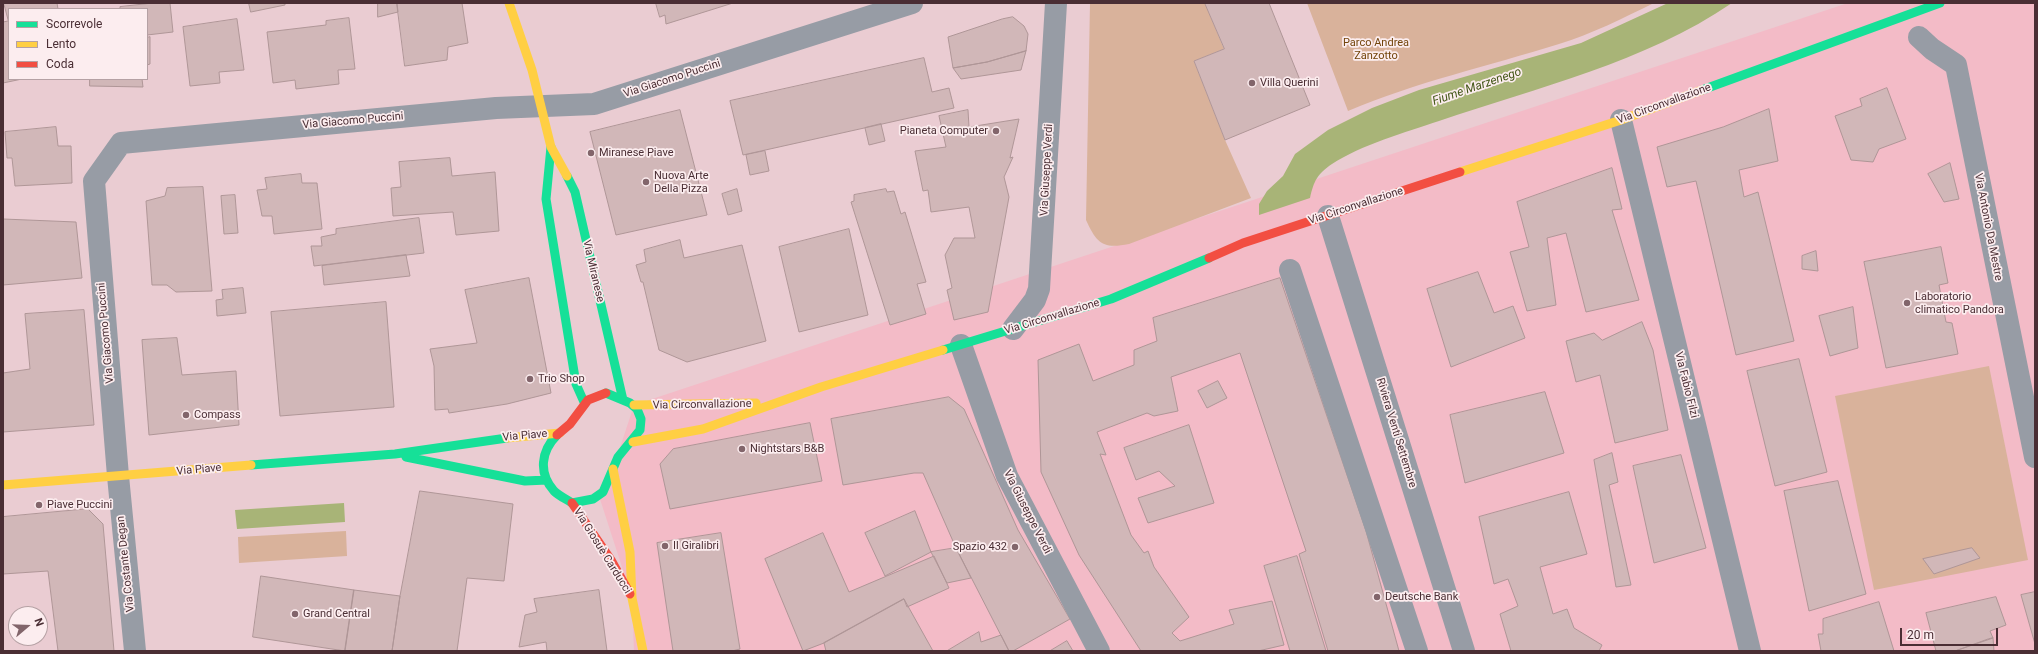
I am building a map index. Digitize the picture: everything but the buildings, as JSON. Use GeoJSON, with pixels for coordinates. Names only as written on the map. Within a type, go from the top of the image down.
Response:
{"type":"FeatureCollection","features":[{"type":"Feature","properties":{"kind":"street","name":"Via Miranese"},"geometry":{"type":"LineString","coordinates":[[509,3],[528,58],[551,147],[576,192],[623,400]]}},
{"type":"Feature","properties":{"kind":"street","name":"Via Giacomo Puccini"},"geometry":{"type":"LineString","coordinates":[[118,476],[94,181],[121,142],[496,108],[594,104],[912,3]]}},
{"type":"Feature","properties":{"kind":"street","name":"Via Giuseppe Verdi"},"geometry":{"type":"LineString","coordinates":[[1013,329],[1035,300],[1039,289],[1056,3]]}},
{"type":"Feature","properties":{"kind":"street","name":"Via Circonvallazione"},"geometry":{"type":"LineString","coordinates":[[633,442],[703,429],[771,403],[1111,299],[1243,243],[1621,120],[1940,3]]}},
{"type":"Feature","properties":{"kind":"street","name":"Via Antonio Da Mestre"},"geometry":{"type":"LineString","coordinates":[[1919,37],[1932,50],[1956,65],[2035,457]]}},
{"type":"Feature","properties":{"kind":"street","name":"Via Fabio Filzi"},"geometry":{"type":"LineString","coordinates":[[1621,120],[1750,651]]}},
{"type":"Feature","properties":{"kind":"street","name":"Via Miranese"},"geometry":{"type":"LineString","coordinates":[[551,147],[546,199],[576,384],[584,402]]}},
{"type":"Feature","properties":{"kind":"street","name":"Riviera Venti Settembre"},"geometry":{"type":"LineString","coordinates":[[1328,216],[1464,651]]}},
{"type":"Feature","properties":{"kind":"street"},"geometry":{"type":"LineString","coordinates":[[1290,270],[1361,480],[1400,604],[1417,651]]}},
{"type":"Feature","properties":{"kind":"street","name":"Via Giuseppe Verdi"},"geometry":{"type":"LineString","coordinates":[[961,345],[1007,476],[1099,651]]}},
{"type":"Feature","properties":{"kind":"street","name":"Via Circonvallazione"},"geometry":{"type":"LineString","coordinates":[[584,402],[594,396],[606,393],[634,404],[651,406],[771,403]]}},
{"type":"Feature","properties":{"kind":"street"},"geometry":{"type":"LineString","coordinates":[[584,402],[571,423],[548,445],[542,455],[547,480],[554,491],[572,503],[592,500],[599,496],[624,448],[633,442],[641,425],[640,413],[634,404]]}},
{"type":"Feature","properties":{"kind":"street","name":"Via Piave"},"geometry":{"type":"LineString","coordinates":[[3,485],[395,454],[482,440],[560,433]]}},
{"type":"Feature","properties":{"kind":"street","name":"Via Piave"},"geometry":{"type":"LineString","coordinates":[[395,454],[525,481],[547,480]]}},
{"type":"Feature","properties":{"kind":"street","name":"Via Giosuè Carducci"},"geometry":{"type":"LineString","coordinates":[[612,469],[630,552],[632,598],[643,651]]}},
{"type":"Feature","properties":{"kind":"street","name":"Via Costante Degan"},"geometry":{"type":"LineString","coordinates":[[118,476],[135,651]]}},
{"type":"Feature","properties":{"kind":"street","name":"Via Giosuè Carducci"},"geometry":{"type":"LineString","coordinates":[[572,503],[582,520],[611,560],[632,598]]}},
{"type":"Feature","properties":{"kind":"shaded area"},"geometry":{"type":"Polygon","coordinates":[[[1848,3],[2035,3],[2035,651],[634,651],[632,598],[599,496],[613,469],[634,405],[1848,3]]]}},
{"type":"Feature","properties":{"kind":"green space"},"geometry":{"type":"Polygon","coordinates":[[[1090,3],[1205,3],[1224,49],[1194,61],[1225,140],[1251,198],[1129,244],[1113,246],[1107,245],[1102,243],[1094,235],[1086,220],[1090,3]]]}},
{"type":"Feature","properties":{"kind":"green space","name":"Parco Andrea Zanzotto"},"geometry":{"type":"Polygon","coordinates":[[[1307,3],[1654,3],[1571,40],[1400,91],[1348,111],[1307,3]]]}},
{"type":"Feature","properties":{"kind":"green space"},"geometry":{"type":"Polygon","coordinates":[[[1989,366],[2028,560],[1874,590],[1835,396],[1989,366]]]}},
{"type":"Feature","properties":{"kind":"green space"},"geometry":{"type":"Polygon","coordinates":[[[346,531],[347,556],[239,563],[238,537],[346,531]]]}},
{"type":"Feature","properties":{"kind":"water","name":"Fiume Marzenego"},"geometry":{"type":"Polygon","coordinates":[[[1668,3],[1732,3],[1698,24],[1627,58],[1552,85],[1398,134],[1356,151],[1332,164],[1323,171],[1315,182],[1310,198],[1259,215],[1259,204],[1267,191],[1283,176],[1295,154],[1328,130],[1372,108],[1419,90],[1581,43],[1668,3]]]}},
{"type":"Feature","properties":{"kind":"water"},"geometry":{"type":"Polygon","coordinates":[[[344,503],[345,522],[237,529],[235,510],[344,503]]]}},
{"type":"Feature","properties":{"kind":"traffic: fast"},"geometry":{"type":"LineString","coordinates":[[1702,90],[1940,3]]}},
{"type":"Feature","properties":{"kind":"traffic: fast"},"geometry":{"type":"LineString","coordinates":[[551,147],[546,199],[576,384],[584,402]]}},
{"type":"Feature","properties":{"kind":"traffic: fast"},"geometry":{"type":"LineString","coordinates":[[567,176],[575,192],[623,400]]}},
{"type":"Feature","properties":{"kind":"traffic: fast"},"geometry":{"type":"LineString","coordinates":[[943,350],[1111,299],[1209,258]]}},
{"type":"Feature","properties":{"kind":"traffic: fast"},"geometry":{"type":"LineString","coordinates":[[557,435],[552,441],[545,455],[545,477],[556,493],[572,503],[593,499],[603,492],[618,457],[640,430],[641,419],[637,409],[630,403],[606,393]]}},
{"type":"Feature","properties":{"kind":"traffic: fast"},"geometry":{"type":"LineString","coordinates":[[251,465],[395,454],[507,438]]}},
{"type":"Feature","properties":{"kind":"traffic: fast"},"geometry":{"type":"LineString","coordinates":[[406,457],[525,481],[547,480]]}},
{"type":"Feature","properties":{"kind":"traffic: slow"},"geometry":{"type":"LineString","coordinates":[[509,3],[532,70],[551,147],[567,176]]}},
{"type":"Feature","properties":{"kind":"traffic: slow"},"geometry":{"type":"LineString","coordinates":[[1460,172],[1621,120],[1702,90]]}},
{"type":"Feature","properties":{"kind":"traffic: slow"},"geometry":{"type":"LineString","coordinates":[[633,442],[703,429],[821,387],[943,350]]}},
{"type":"Feature","properties":{"kind":"traffic: slow"},"geometry":{"type":"LineString","coordinates":[[634,405],[756,403]]}},
{"type":"Feature","properties":{"kind":"traffic: slow"},"geometry":{"type":"LineString","coordinates":[[507,438],[560,433]]}},
{"type":"Feature","properties":{"kind":"traffic: slow"},"geometry":{"type":"LineString","coordinates":[[3,485],[251,465]]}},
{"type":"Feature","properties":{"kind":"traffic: slow"},"geometry":{"type":"LineString","coordinates":[[613,469],[630,552],[632,598],[643,651]]}},
{"type":"Feature","properties":{"kind":"traffic: jam"},"geometry":{"type":"LineString","coordinates":[[1209,258],[1243,243],[1460,172]]}},
{"type":"Feature","properties":{"kind":"traffic: jam"},"geometry":{"type":"LineString","coordinates":[[557,435],[570,424],[588,400],[606,393]]}},
{"type":"Feature","properties":{"kind":"traffic: jam"},"geometry":{"type":"LineString","coordinates":[[572,503],[611,560],[630,594]]}},
{"type":"Feature","properties":{"kind":"place","name":"Villa Querini"},"geometry":{"type":"Point","coordinates":[1252,83]}},
{"type":"Feature","properties":{"kind":"place","name":"Pianeta Computer"},"geometry":{"type":"Point","coordinates":[996,131]}},
{"type":"Feature","properties":{"kind":"place","name":"Miranese Piave"},"geometry":{"type":"Point","coordinates":[591,153]}},
{"type":"Feature","properties":{"kind":"place","name":"Nuova Arte Della Pizza"},"geometry":{"type":"Point","coordinates":[646,182]}},
{"type":"Feature","properties":{"kind":"place","name":"Laboratorio climatico Pandora"},"geometry":{"type":"Point","coordinates":[1907,303]}},
{"type":"Feature","properties":{"kind":"place","name":"Trio Shop"},"geometry":{"type":"Point","coordinates":[530,379]}},
{"type":"Feature","properties":{"kind":"place","name":"Compass"},"geometry":{"type":"Point","coordinates":[186,415]}},
{"type":"Feature","properties":{"kind":"place","name":"Nightstars B&B"},"geometry":{"type":"Point","coordinates":[742,449]}},
{"type":"Feature","properties":{"kind":"place","name":"Piave Puccini"},"geometry":{"type":"Point","coordinates":[39,505]}},
{"type":"Feature","properties":{"kind":"place","name":"Il Giralibri"},"geometry":{"type":"Point","coordinates":[665,546]}},
{"type":"Feature","properties":{"kind":"place","name":"Spazio 432"},"geometry":{"type":"Point","coordinates":[1015,547]}},
{"type":"Feature","properties":{"kind":"place","name":"Deutsche Bank"},"geometry":{"type":"Point","coordinates":[1377,597]}},
{"type":"Feature","properties":{"kind":"place","name":"Grand Central"},"geometry":{"type":"Point","coordinates":[295,614]}}]}
